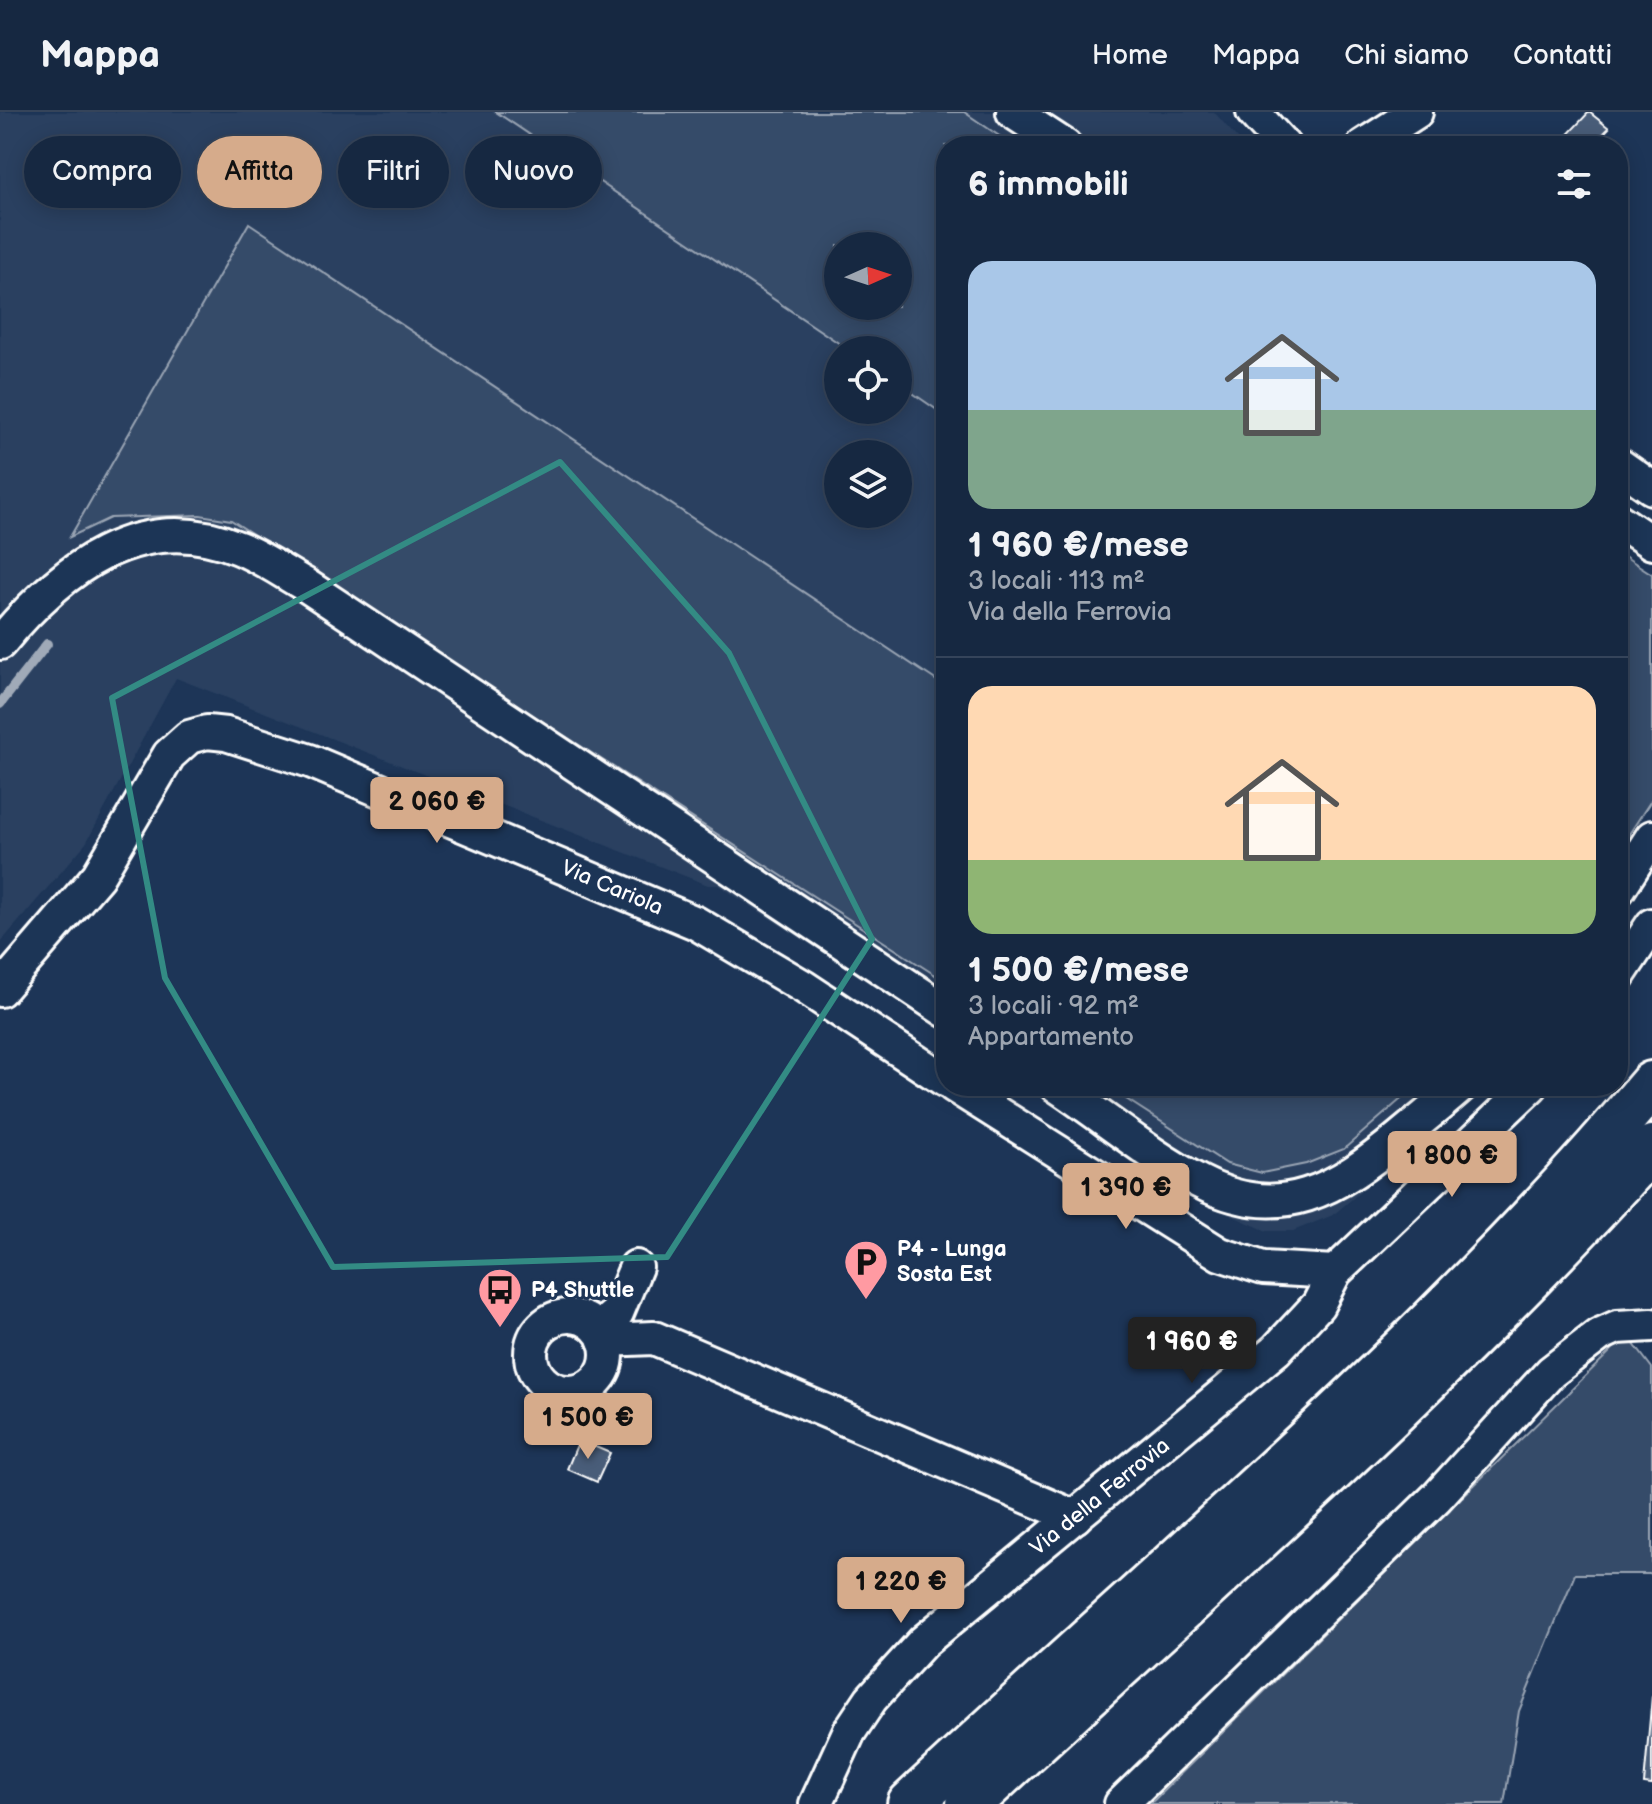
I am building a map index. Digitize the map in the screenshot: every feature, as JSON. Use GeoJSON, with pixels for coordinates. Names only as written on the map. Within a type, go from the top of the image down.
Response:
{"type":"FeatureCollection","features":[{"type":"Feature","properties":{"kind":"highway"},"geometry":{"type":"LineString","coordinates":[[969,1804],[999,1749],[1127,1608],[1362,1387],[1492,1256],[1651,1084]]}},
{"type":"Feature","properties":{"kind":"highway"},"geometry":{"type":"LineString","coordinates":[[910,1804],[999,1749],[1225,1573],[1395,1413],[1568,1239],[1652,1148]]}},
{"type":"Feature","properties":{"kind":"street"},"geometry":{"type":"LineString","coordinates":[[1013,112],[1050,136]]}},
{"type":"Feature","properties":{"kind":"street"},"geometry":{"type":"LineString","coordinates":[[1253,112],[1275,136]]}},
{"type":"Feature","properties":{"kind":"street"},"geometry":{"type":"LineString","coordinates":[[1379,136],[1416,112]]}},
{"type":"Feature","properties":{"kind":"street"},"geometry":{"type":"LineString","coordinates":[[1628,471],[1652,488]]}},
{"type":"Feature","properties":{"kind":"street"},"geometry":{"type":"LineString","coordinates":[[1628,527],[1652,543]]}},
{"type":"Feature","properties":{"kind":"street"},"geometry":{"type":"LineString","coordinates":[[0,643],[37,599],[60,579],[88,559],[120,546],[159,537],[200,537],[239,548],[317,592],[936,1004]]}},
{"type":"Feature","properties":{"kind":"street","name":"Via Cariola"},"geometry":{"type":"LineString","coordinates":[[0,990],[98,876],[169,755],[189,737],[207,732],[226,734],[310,761],[696,923],[804,987],[936,1074]]}},
{"type":"Feature","properties":{"kind":"street"},"geometry":{"type":"LineString","coordinates":[[1628,874],[1652,837]]}},
{"type":"Feature","properties":{"kind":"street"},"geometry":{"type":"LineString","coordinates":[[1628,961],[1652,925]]}},
{"type":"Feature","properties":{"kind":"street"},"geometry":{"type":"LineString","coordinates":[[969,1096],[1099,1181],[1220,1254],[1263,1268],[1335,1272],[1520,1096]]}},
{"type":"Feature","properties":{"kind":"street"},"geometry":{"type":"LineString","coordinates":[[1072,1096],[1198,1181],[1244,1198],[1262,1200],[1311,1195],[1345,1180],[1449,1096]]}},
{"type":"Feature","properties":{"kind":"street"},"geometry":{"type":"LineString","coordinates":[[636,1267],[617,1313],[601,1335],[654,1338],[1075,1517]]}},
{"type":"Feature","properties":{"kind":"street","name":"Via della Ferrovia"},"geometry":{"type":"LineString","coordinates":[[816,1804],[849,1732],[899,1666],[923,1642],[1276,1350],[1318,1305],[1335,1272]]}},
{"type":"Feature","properties":{"kind":"street"},"geometry":{"type":"LineString","coordinates":[[1121,1804],[1437,1497],[1559,1365],[1599,1335],[1617,1327],[1652,1325]]}},
{"type":"Feature","properties":{"kind":"highlighted area"},"geometry":{"type":"Polygon","coordinates":[[[560,462],[729,653],[872,939],[667,1257],[333,1267],[165,978],[112,698],[560,462]]]}},
{"type":"Feature","properties":{"kind":"shaded area"},"geometry":{"type":"Polygon","coordinates":[[[0,112],[1214,112],[1235,136],[936,136],[936,1026],[718,885],[708,885],[176,678],[86,843],[0,943],[0,112]]]}},
{"type":"Feature","properties":{"kind":"shaded area"},"geometry":{"type":"Polygon","coordinates":[[[496,112],[964,112],[999,136],[936,136],[936,409],[912,393],[912,336],[828,336],[602,183],[602,136],[532,136],[496,112]]]}},
{"type":"Feature","properties":{"kind":"shaded area"},"geometry":{"type":"Polygon","coordinates":[[[249,223],[936,680],[936,976],[231,520],[200,515],[110,518],[70,537],[249,223]]]}},
{"type":"Feature","properties":{"kind":"shaded area"},"geometry":{"type":"Polygon","coordinates":[[[1628,558],[1652,574],[1652,799],[1628,836],[1628,558]]]}},
{"type":"Feature","properties":{"kind":"shaded area"},"geometry":{"type":"Polygon","coordinates":[[[1045,1096],[1473,1096],[1333,1215],[1293,1231],[1267,1231],[1226,1213],[1045,1096]]]}},
{"type":"Feature","properties":{"kind":"shaded area"},"geometry":{"type":"Polygon","coordinates":[[[1122,1096],[1405,1096],[1344,1149],[1306,1164],[1262,1173],[1227,1164],[1122,1096]]]}},
{"type":"Feature","properties":{"kind":"shaded area"},"geometry":{"type":"Polygon","coordinates":[[[1627,1335],[1652,1368],[1652,1574],[1575,1574],[1519,1711],[1504,1804],[1150,1804],[1627,1335]]]}},
{"type":"Feature","properties":{"kind":"building"},"geometry":{"type":"Polygon","coordinates":[[[1589,112],[1609,128],[1601,136],[1566,136],[1589,112]]]}},
{"type":"Feature","properties":{"kind":"building"},"geometry":{"type":"Polygon","coordinates":[[[579,1440],[610,1453],[597,1482],[567,1469],[579,1440]]]}},
{"type":"Feature","properties":{"kind":"building"},"geometry":{"type":"Polygon","coordinates":[[[1652,1696],[1652,1785],[1644,1784],[1652,1696]]]}},
{"type":"Feature","properties":{"kind":"waterway"},"geometry":{"type":"LineString","coordinates":[[0,704],[47,644]]}},
{"type":"Feature","properties":{"kind":"place","name":"P4 - Lunga Sosta Est"},"geometry":{"type":"Point","coordinates":[866,1301]}},
{"type":"Feature","properties":{"kind":"place","name":"P4 Shuttle"},"geometry":{"type":"Point","coordinates":[500,1329]}}]}
